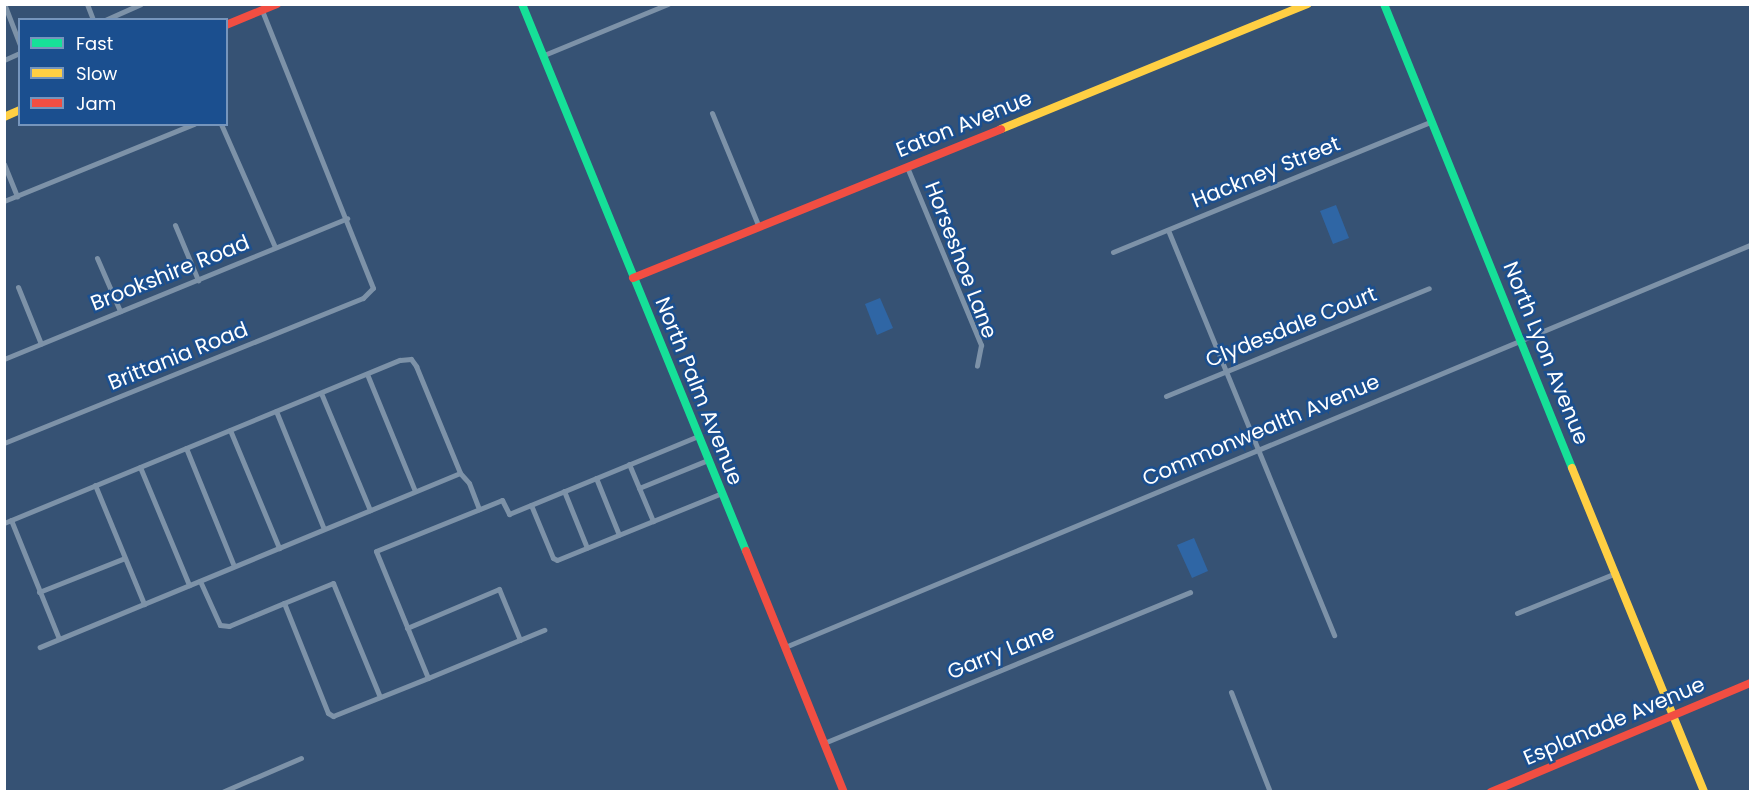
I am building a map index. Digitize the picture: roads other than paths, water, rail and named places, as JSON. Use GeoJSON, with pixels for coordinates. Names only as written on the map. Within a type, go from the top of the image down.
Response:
{"type":"FeatureCollection","features":[{"type":"Feature","properties":{"kind":"street"},"geometry":{"type":"LineString","coordinates":[[110,18],[141,4]]}},
{"type":"Feature","properties":{"kind":"street"},"geometry":{"type":"LineString","coordinates":[[228,24],[277,4]]}},
{"type":"Feature","properties":{"kind":"street","name":"North Palm Avenue"},"geometry":{"type":"LineString","coordinates":[[522,4],[844,792]]}},
{"type":"Feature","properties":{"kind":"street"},"geometry":{"type":"LineString","coordinates":[[544,55],[668,4]]}},
{"type":"Feature","properties":{"kind":"street","name":"Eaton Avenue"},"geometry":{"type":"LineString","coordinates":[[633,278],[1308,4]]}},
{"type":"Feature","properties":{"kind":"street","name":"North Lyon Avenue"},"geometry":{"type":"LineString","coordinates":[[1384,4],[1704,792]]}},
{"type":"Feature","properties":{"kind":"street"},"geometry":{"type":"LineString","coordinates":[[5,6],[18,40]]}},
{"type":"Feature","properties":{"kind":"street"},"geometry":{"type":"LineString","coordinates":[[262,10],[347,218]]}},
{"type":"Feature","properties":{"kind":"street"},"geometry":{"type":"LineString","coordinates":[[4,60],[18,54]]}},
{"type":"Feature","properties":{"kind":"street"},"geometry":{"type":"LineString","coordinates":[[4,117],[18,111]]}},
{"type":"Feature","properties":{"kind":"street"},"geometry":{"type":"LineString","coordinates":[[712,113],[759,227]]}},
{"type":"Feature","properties":{"kind":"street","name":"Hackney Street"},"geometry":{"type":"LineString","coordinates":[[1113,252],[1432,121]]}},
{"type":"Feature","properties":{"kind":"street"},"geometry":{"type":"LineString","coordinates":[[4,201],[189,126]]}},
{"type":"Feature","properties":{"kind":"street"},"geometry":{"type":"LineString","coordinates":[[222,126],[275,248]]}},
{"type":"Feature","properties":{"kind":"street"},"geometry":{"type":"LineString","coordinates":[[4,164],[17,196]]}},
{"type":"Feature","properties":{"kind":"street","name":"Horseshoe Lane"},"geometry":{"type":"LineString","coordinates":[[908,167],[981,345],[977,366]]}},
{"type":"Feature","properties":{"kind":"street","name":"Brookshire Road"},"geometry":{"type":"LineString","coordinates":[[4,359],[347,218]]}},
{"type":"Feature","properties":{"kind":"street","name":"Brittania Road"},"geometry":{"type":"LineString","coordinates":[[4,443],[363,298],[373,288],[347,218]]}},
{"type":"Feature","properties":{"kind":"street"},"geometry":{"type":"LineString","coordinates":[[175,225],[198,280]]}},
{"type":"Feature","properties":{"kind":"street"},"geometry":{"type":"LineString","coordinates":[[1168,230],[1334,635]]}},
{"type":"Feature","properties":{"kind":"street","name":"Commonwealth Avenue"},"geometry":{"type":"LineString","coordinates":[[785,647],[1750,245]]}},
{"type":"Feature","properties":{"kind":"street"},"geometry":{"type":"LineString","coordinates":[[97,258],[120,311]]}},
{"type":"Feature","properties":{"kind":"street"},"geometry":{"type":"LineString","coordinates":[[18,288],[41,344]]}},
{"type":"Feature","properties":{"kind":"street","name":"Clydesdale Court"},"geometry":{"type":"LineString","coordinates":[[1166,396],[1429,288]]}},
{"type":"Feature","properties":{"kind":"street"},"geometry":{"type":"LineString","coordinates":[[59,639],[8,521],[400,360],[411,359],[416,366],[460,473],[469,483],[479,509]]}},
{"type":"Feature","properties":{"kind":"street"},"geometry":{"type":"LineString","coordinates":[[367,374],[415,491]]}},
{"type":"Feature","properties":{"kind":"street"},"geometry":{"type":"LineString","coordinates":[[321,393],[370,510]]}},
{"type":"Feature","properties":{"kind":"street"},"geometry":{"type":"LineString","coordinates":[[276,411],[324,529]]}},
{"type":"Feature","properties":{"kind":"street"},"geometry":{"type":"LineString","coordinates":[[230,430],[279,548]]}},
{"type":"Feature","properties":{"kind":"street"},"geometry":{"type":"LineString","coordinates":[[428,678],[376,551],[502,500],[509,514],[698,436]]}},
{"type":"Feature","properties":{"kind":"street"},"geometry":{"type":"LineString","coordinates":[[186,448],[234,566]]}},
{"type":"Feature","properties":{"kind":"street"},"geometry":{"type":"LineString","coordinates":[[639,488],[708,460]]}},
{"type":"Feature","properties":{"kind":"street"},"geometry":{"type":"LineString","coordinates":[[629,464],[653,521]]}},
{"type":"Feature","properties":{"kind":"street"},"geometry":{"type":"LineString","coordinates":[[140,467],[189,585]]}},
{"type":"Feature","properties":{"kind":"street"},"geometry":{"type":"LineString","coordinates":[[40,647],[460,473]]}},
{"type":"Feature","properties":{"kind":"street"},"geometry":{"type":"LineString","coordinates":[[596,478],[620,535]]}},
{"type":"Feature","properties":{"kind":"street"},"geometry":{"type":"LineString","coordinates":[[95,485],[144,604]]}},
{"type":"Feature","properties":{"kind":"street"},"geometry":{"type":"LineString","coordinates":[[564,491],[587,548]]}},
{"type":"Feature","properties":{"kind":"street"},"geometry":{"type":"LineString","coordinates":[[531,505],[553,558],[557,560],[722,493]]}},
{"type":"Feature","properties":{"kind":"street"},"geometry":{"type":"LineString","coordinates":[[39,591],[125,558]]}},
{"type":"Feature","properties":{"kind":"street"},"geometry":{"type":"LineString","coordinates":[[1517,613],[1616,573]]}},
{"type":"Feature","properties":{"kind":"street"},"geometry":{"type":"LineString","coordinates":[[200,580],[220,625],[229,626],[333,583],[380,697]]}},
{"type":"Feature","properties":{"kind":"street"},"geometry":{"type":"LineString","coordinates":[[407,628],[499,589],[520,640]]}},
{"type":"Feature","properties":{"kind":"street","name":"Garry Lane"},"geometry":{"type":"LineString","coordinates":[[824,743],[1190,592]]}},
{"type":"Feature","properties":{"kind":"street"},"geometry":{"type":"LineString","coordinates":[[284,603],[328,713],[333,716],[544,630]]}},
{"type":"Feature","properties":{"kind":"street","name":"Esplanade Avenue"},"geometry":{"type":"LineString","coordinates":[[1491,792],[1750,683]]}},
{"type":"Feature","properties":{"kind":"street"},"geometry":{"type":"LineString","coordinates":[[1231,692],[1270,792]]}},
{"type":"Feature","properties":{"kind":"street"},"geometry":{"type":"LineString","coordinates":[[222,792],[301,758]]}}]}
